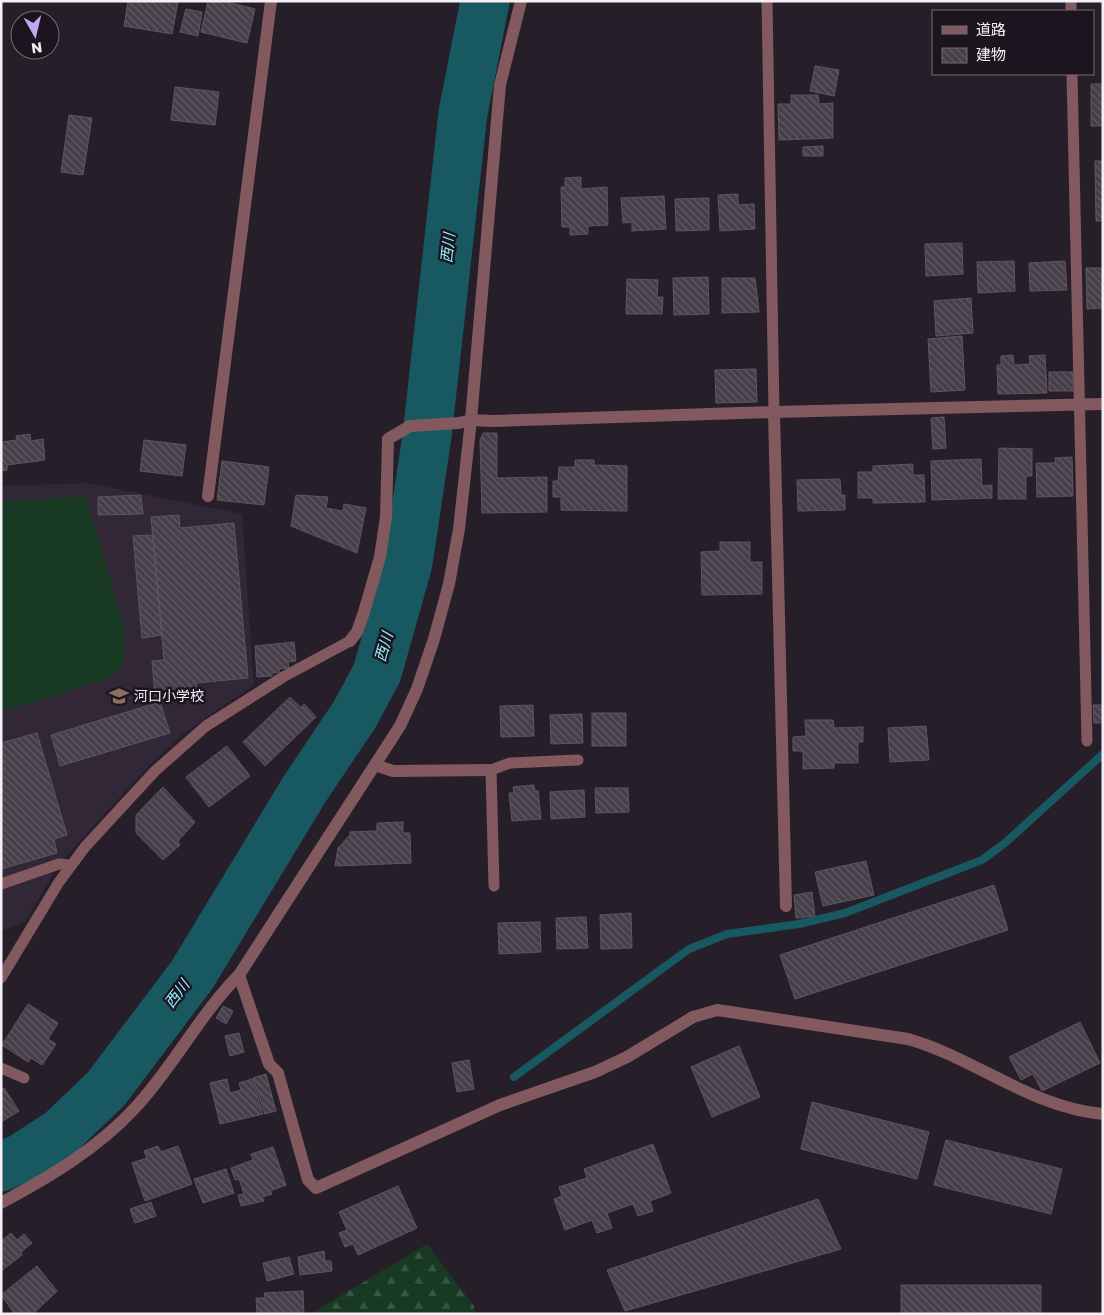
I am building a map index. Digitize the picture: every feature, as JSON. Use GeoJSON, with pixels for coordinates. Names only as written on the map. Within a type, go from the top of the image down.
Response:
{"type":"FeatureCollection","features":[{"type":"Feature","properties":{"kind":"street"},"geometry":{"type":"LineString","coordinates":[[208,496],[271,1]]}},
{"type":"Feature","properties":{"kind":"street"},"geometry":{"type":"LineString","coordinates":[[1,1202],[62,1168],[111,1133],[163,1075],[221,993],[239,975],[400,726],[417,688],[434,640],[449,584],[459,529],[465,422],[500,86],[521,1]]}},
{"type":"Feature","properties":{"kind":"street"},"geometry":{"type":"LineString","coordinates":[[350,641],[364,612],[380,557],[386,517],[388,440],[397,432],[410,426],[465,422],[774,412],[1103,404]]}},
{"type":"Feature","properties":{"kind":"street"},"geometry":{"type":"LineString","coordinates":[[774,412],[786,906]]}},
{"type":"Feature","properties":{"kind":"street"},"geometry":{"type":"LineString","coordinates":[[375,766],[393,771],[491,770]]}},
{"type":"Feature","properties":{"kind":"street"},"geometry":{"type":"LineString","coordinates":[[239,975],[269,1064],[278,1073],[308,1180],[316,1188],[500,1105],[595,1072],[627,1057],[693,1016],[717,1010],[908,1039],[937,1047],[1016,1087],[1054,1103],[1085,1112],[1103,1114]]}},
{"type":"Feature","properties":{"kind":"lane"},"geometry":{"type":"LineString","coordinates":[[767,1],[774,412]]}},
{"type":"Feature","properties":{"kind":"lane"},"geometry":{"type":"LineString","coordinates":[[1072,75],[1087,741]]}},
{"type":"Feature","properties":{"kind":"lane"},"geometry":{"type":"LineString","coordinates":[[1,978],[71,865],[155,770],[206,726],[283,678],[350,641]]}},
{"type":"Feature","properties":{"kind":"lane"},"geometry":{"type":"LineString","coordinates":[[494,886],[491,770],[510,763],[578,760]]}},
{"type":"Feature","properties":{"kind":"lane"},"geometry":{"type":"LineString","coordinates":[[1,884],[59,864],[71,865]]}},
{"type":"Feature","properties":{"kind":"lane"},"geometry":{"type":"LineString","coordinates":[[1,1068],[24,1078]]}},
{"type":"Feature","properties":{"kind":"shaded area","name":"河口小学校"},"geometry":{"type":"Polygon","coordinates":[[[87,483],[242,514],[254,685],[184,733],[144,771],[59,864],[25,922],[1,931],[1,486],[87,483]]]}},
{"type":"Feature","properties":{"kind":"green space"},"geometry":{"type":"Polygon","coordinates":[[[86,496],[125,629],[123,666],[107,679],[1,712],[1,502],[86,496]]]}},
{"type":"Feature","properties":{"kind":"green space"},"geometry":{"type":"Polygon","coordinates":[[[427,1244],[474,1306],[475,1314],[310,1314],[427,1244]]]}},
{"type":"Feature","properties":{"kind":"building"},"geometry":{"type":"Polygon","coordinates":[[[128,1],[178,2],[172,34],[124,26],[128,1]]]}},
{"type":"Feature","properties":{"kind":"building"},"geometry":{"type":"Polygon","coordinates":[[[208,1],[223,1],[255,9],[247,43],[201,32],[208,1]]]}},
{"type":"Feature","properties":{"kind":"building"},"geometry":{"type":"Polygon","coordinates":[[[186,9],[202,12],[198,36],[180,32],[186,9]]]}},
{"type":"Feature","properties":{"kind":"building"},"geometry":{"type":"Polygon","coordinates":[[[815,66],[839,70],[834,96],[810,91],[815,66]]]}},
{"type":"Feature","properties":{"kind":"building"},"geometry":{"type":"Polygon","coordinates":[[[1091,84],[1103,84],[1103,126],[1091,126],[1091,84]]]}},
{"type":"Feature","properties":{"kind":"building"},"geometry":{"type":"Polygon","coordinates":[[[175,87],[219,92],[215,125],[171,120],[175,87]]]}},
{"type":"Feature","properties":{"kind":"building"},"geometry":{"type":"Polygon","coordinates":[[[791,95],[818,95],[819,104],[833,103],[833,138],[779,140],[778,104],[791,104],[791,95]]]}},
{"type":"Feature","properties":{"kind":"building"},"geometry":{"type":"Polygon","coordinates":[[[69,115],[92,118],[83,175],[61,172],[69,115]]]}},
{"type":"Feature","properties":{"kind":"building"},"geometry":{"type":"Polygon","coordinates":[[[823,146],[823,156],[803,156],[803,147],[823,146]]]}},
{"type":"Feature","properties":{"kind":"building"},"geometry":{"type":"Polygon","coordinates":[[[1095,161],[1103,161],[1103,221],[1096,221],[1095,161]]]}},
{"type":"Feature","properties":{"kind":"building"},"geometry":{"type":"Polygon","coordinates":[[[581,177],[581,189],[607,187],[608,225],[588,226],[588,234],[570,235],[570,227],[562,227],[561,187],[565,187],[565,178],[581,177]]]}},
{"type":"Feature","properties":{"kind":"building"},"geometry":{"type":"Polygon","coordinates":[[[738,194],[738,205],[754,204],[755,229],[720,231],[718,195],[738,194]]]}},
{"type":"Feature","properties":{"kind":"building"},"geometry":{"type":"Polygon","coordinates":[[[664,196],[666,229],[632,231],[632,222],[623,223],[621,198],[664,196]]]}},
{"type":"Feature","properties":{"kind":"building"},"geometry":{"type":"Polygon","coordinates":[[[709,198],[709,230],[676,231],[675,199],[709,198]]]}},
{"type":"Feature","properties":{"kind":"building"},"geometry":{"type":"Polygon","coordinates":[[[962,243],[963,274],[926,276],[925,244],[962,243]]]}},
{"type":"Feature","properties":{"kind":"building"},"geometry":{"type":"Polygon","coordinates":[[[1014,261],[1015,291],[978,293],[977,262],[1014,261]]]}},
{"type":"Feature","properties":{"kind":"building"},"geometry":{"type":"Polygon","coordinates":[[[1065,261],[1067,290],[1030,291],[1029,263],[1065,261]]]}},
{"type":"Feature","properties":{"kind":"building"},"geometry":{"type":"Polygon","coordinates":[[[1086,268],[1103,268],[1103,308],[1087,309],[1086,268]]]}},
{"type":"Feature","properties":{"kind":"building"},"geometry":{"type":"Polygon","coordinates":[[[708,277],[709,314],[674,315],[673,278],[708,277]]]}},
{"type":"Feature","properties":{"kind":"building"},"geometry":{"type":"Polygon","coordinates":[[[722,278],[755,278],[759,312],[722,313],[722,278]]]}},
{"type":"Feature","properties":{"kind":"building"},"geometry":{"type":"Polygon","coordinates":[[[627,279],[658,280],[657,297],[663,297],[662,314],[626,314],[627,279]]]}},
{"type":"Feature","properties":{"kind":"building"},"geometry":{"type":"Polygon","coordinates":[[[971,298],[973,333],[936,336],[934,301],[971,298]]]}},
{"type":"Feature","properties":{"kind":"building"},"geometry":{"type":"Polygon","coordinates":[[[962,336],[965,390],[931,392],[928,339],[962,336]]]}},
{"type":"Feature","properties":{"kind":"building"},"geometry":{"type":"Polygon","coordinates":[[[1013,355],[1014,365],[1030,364],[1029,356],[1045,355],[1047,393],[998,394],[997,365],[1001,365],[1001,356],[1013,355]]]}},
{"type":"Feature","properties":{"kind":"building"},"geometry":{"type":"Polygon","coordinates":[[[756,369],[757,402],[716,403],[715,370],[756,369]]]}},
{"type":"Feature","properties":{"kind":"building"},"geometry":{"type":"Polygon","coordinates":[[[1049,372],[1073,372],[1073,391],[1049,391],[1049,372]]]}},
{"type":"Feature","properties":{"kind":"building"},"geometry":{"type":"Polygon","coordinates":[[[944,417],[946,448],[933,449],[931,418],[944,417]]]}},
{"type":"Feature","properties":{"kind":"building"},"geometry":{"type":"Polygon","coordinates":[[[483,433],[497,433],[497,478],[547,477],[547,512],[482,513],[480,440],[483,433]]]}},
{"type":"Feature","properties":{"kind":"building"},"geometry":{"type":"Polygon","coordinates":[[[30,434],[31,441],[43,439],[45,460],[7,465],[7,470],[1,471],[1,442],[17,440],[16,436],[30,434]]]}},
{"type":"Feature","properties":{"kind":"building"},"geometry":{"type":"Polygon","coordinates":[[[144,440],[186,445],[182,476],[140,471],[144,440]]]}},
{"type":"Feature","properties":{"kind":"building"},"geometry":{"type":"Polygon","coordinates":[[[999,448],[1032,449],[1032,476],[1026,476],[1026,499],[998,499],[999,448]]]}},
{"type":"Feature","properties":{"kind":"building"},"geometry":{"type":"Polygon","coordinates":[[[1072,457],[1073,496],[1037,497],[1036,463],[1055,463],[1055,458],[1072,457]]]}},
{"type":"Feature","properties":{"kind":"building"},"geometry":{"type":"Polygon","coordinates":[[[981,459],[982,486],[992,485],[992,498],[932,500],[931,461],[981,459]]]}},
{"type":"Feature","properties":{"kind":"building"},"geometry":{"type":"Polygon","coordinates":[[[575,460],[594,460],[594,465],[627,466],[627,511],[561,510],[561,497],[553,497],[553,481],[558,481],[559,467],[575,467],[575,460]]]}},
{"type":"Feature","properties":{"kind":"building"},"geometry":{"type":"Polygon","coordinates":[[[222,461],[269,467],[264,505],[217,500],[222,461]]]}},
{"type":"Feature","properties":{"kind":"building"},"geometry":{"type":"Polygon","coordinates":[[[913,464],[913,475],[924,475],[925,502],[873,503],[873,498],[858,498],[858,472],[873,472],[873,466],[913,464]]]}},
{"type":"Feature","properties":{"kind":"building"},"geometry":{"type":"Polygon","coordinates":[[[840,479],[841,495],[845,495],[845,510],[798,511],[797,480],[840,479]]]}},
{"type":"Feature","properties":{"kind":"building"},"geometry":{"type":"Polygon","coordinates":[[[141,495],[143,514],[98,515],[98,497],[141,495]]]}},
{"type":"Feature","properties":{"kind":"building"},"geometry":{"type":"Polygon","coordinates":[[[296,495],[328,497],[326,508],[343,511],[344,504],[366,508],[357,553],[291,526],[296,495]]]}},
{"type":"Feature","properties":{"kind":"building"},"geometry":{"type":"Polygon","coordinates":[[[179,515],[180,528],[234,523],[248,678],[196,683],[197,693],[155,696],[152,661],[164,660],[151,517],[179,515]]]}},
{"type":"Feature","properties":{"kind":"building"},"geometry":{"type":"Polygon","coordinates":[[[153,535],[162,635],[142,638],[133,536],[153,535]]]}},
{"type":"Feature","properties":{"kind":"building"},"geometry":{"type":"Polygon","coordinates":[[[720,542],[750,542],[750,562],[762,562],[762,594],[702,595],[701,552],[720,551],[720,542]]]}},
{"type":"Feature","properties":{"kind":"building"},"geometry":{"type":"Polygon","coordinates":[[[294,642],[296,661],[288,662],[289,668],[279,669],[279,672],[272,673],[272,676],[257,677],[255,646],[294,642]]]}},
{"type":"Feature","properties":{"kind":"building"},"geometry":{"type":"Polygon","coordinates":[[[290,697],[301,708],[304,704],[316,717],[265,766],[243,742],[290,697]]]}},
{"type":"Feature","properties":{"kind":"building"},"geometry":{"type":"Polygon","coordinates":[[[160,702],[170,733],[60,766],[51,735],[160,702]]]}},
{"type":"Feature","properties":{"kind":"building"},"geometry":{"type":"Polygon","coordinates":[[[533,705],[534,736],[501,737],[500,706],[533,705]]]}},
{"type":"Feature","properties":{"kind":"building"},"geometry":{"type":"Polygon","coordinates":[[[1093,705],[1103,705],[1103,723],[1094,723],[1093,705]]]}},
{"type":"Feature","properties":{"kind":"building"},"geometry":{"type":"Polygon","coordinates":[[[592,713],[626,713],[626,746],[592,746],[592,713]]]}},
{"type":"Feature","properties":{"kind":"building"},"geometry":{"type":"Polygon","coordinates":[[[582,714],[583,743],[551,744],[550,715],[582,714]]]}},
{"type":"Feature","properties":{"kind":"building"},"geometry":{"type":"Polygon","coordinates":[[[805,720],[833,720],[834,728],[863,727],[863,742],[858,742],[858,763],[834,763],[834,768],[803,769],[803,751],[793,751],[793,737],[806,736],[805,720]]]}},
{"type":"Feature","properties":{"kind":"building"},"geometry":{"type":"Polygon","coordinates":[[[926,726],[929,760],[890,762],[888,728],[926,726]]]}},
{"type":"Feature","properties":{"kind":"building"},"geometry":{"type":"Polygon","coordinates":[[[37,733],[67,835],[54,839],[57,853],[1,869],[1,743],[37,733]]]}},
{"type":"Feature","properties":{"kind":"building"},"geometry":{"type":"Polygon","coordinates":[[[227,746],[250,776],[209,807],[186,777],[227,746]]]}},
{"type":"Feature","properties":{"kind":"building"},"geometry":{"type":"Polygon","coordinates":[[[534,785],[535,791],[538,791],[541,819],[512,821],[509,793],[514,793],[513,787],[534,785]]]}},
{"type":"Feature","properties":{"kind":"building"},"geometry":{"type":"Polygon","coordinates":[[[163,787],[195,822],[178,841],[180,845],[163,860],[136,833],[136,815],[163,787]]]}},
{"type":"Feature","properties":{"kind":"building"},"geometry":{"type":"Polygon","coordinates":[[[595,788],[628,788],[629,812],[596,813],[595,788]]]}},
{"type":"Feature","properties":{"kind":"building"},"geometry":{"type":"Polygon","coordinates":[[[584,790],[585,817],[551,819],[550,792],[584,790]]]}},
{"type":"Feature","properties":{"kind":"building"},"geometry":{"type":"Polygon","coordinates":[[[403,822],[403,833],[410,833],[411,863],[335,866],[338,848],[350,835],[350,832],[377,831],[377,823],[403,822]]]}},
{"type":"Feature","properties":{"kind":"building"},"geometry":{"type":"Polygon","coordinates":[[[866,861],[874,895],[823,906],[815,872],[866,861]]]}},
{"type":"Feature","properties":{"kind":"building"},"geometry":{"type":"Polygon","coordinates":[[[994,885],[1008,930],[795,999],[780,955],[994,885]]]}},
{"type":"Feature","properties":{"kind":"building"},"geometry":{"type":"Polygon","coordinates":[[[812,892],[815,916],[796,918],[794,895],[812,892]]]}},
{"type":"Feature","properties":{"kind":"building"},"geometry":{"type":"Polygon","coordinates":[[[631,913],[632,948],[601,949],[600,915],[631,913]]]}},
{"type":"Feature","properties":{"kind":"building"},"geometry":{"type":"Polygon","coordinates":[[[586,917],[588,948],[557,949],[556,918],[586,917]]]}},
{"type":"Feature","properties":{"kind":"building"},"geometry":{"type":"Polygon","coordinates":[[[540,922],[541,952],[499,954],[498,923],[540,922]]]}},
{"type":"Feature","properties":{"kind":"building"},"geometry":{"type":"Polygon","coordinates":[[[28,1004],[58,1023],[48,1039],[56,1044],[42,1065],[31,1058],[28,1062],[2,1045],[28,1004]]]}},
{"type":"Feature","properties":{"kind":"building"},"geometry":{"type":"Polygon","coordinates":[[[223,1006],[233,1011],[226,1024],[216,1018],[223,1006]]]}},
{"type":"Feature","properties":{"kind":"building"},"geometry":{"type":"Polygon","coordinates":[[[1080,1022],[1100,1063],[1042,1091],[1033,1074],[1021,1080],[1009,1057],[1080,1022]]]}},
{"type":"Feature","properties":{"kind":"building"},"geometry":{"type":"Polygon","coordinates":[[[239,1033],[244,1052],[230,1056],[225,1036],[239,1033]]]}},
{"type":"Feature","properties":{"kind":"building"},"geometry":{"type":"Polygon","coordinates":[[[739,1046],[760,1097],[712,1117],[691,1067],[739,1046]]]}},
{"type":"Feature","properties":{"kind":"building"},"geometry":{"type":"Polygon","coordinates":[[[469,1060],[474,1089],[457,1092],[452,1063],[469,1060]]]}},
{"type":"Feature","properties":{"kind":"building"},"geometry":{"type":"Polygon","coordinates":[[[266,1074],[276,1111],[265,1114],[253,1078],[266,1074]]]}},
{"type":"Feature","properties":{"kind":"building"},"geometry":{"type":"Polygon","coordinates":[[[227,1079],[230,1093],[241,1090],[239,1083],[252,1079],[263,1114],[220,1124],[210,1083],[227,1079]]]}},
{"type":"Feature","properties":{"kind":"building"},"geometry":{"type":"Polygon","coordinates":[[[4,1088],[19,1111],[1,1122],[1,1090],[4,1088]]]}},
{"type":"Feature","properties":{"kind":"building"},"geometry":{"type":"Polygon","coordinates":[[[812,1102],[929,1132],[917,1179],[801,1149],[812,1102]]]}},
{"type":"Feature","properties":{"kind":"building"},"geometry":{"type":"Polygon","coordinates":[[[946,1140],[1062,1169],[1051,1214],[934,1185],[946,1140]]]}},
{"type":"Feature","properties":{"kind":"building"},"geometry":{"type":"Polygon","coordinates":[[[653,1144],[671,1193],[650,1201],[653,1211],[638,1216],[633,1204],[607,1213],[612,1228],[597,1233],[592,1220],[565,1230],[554,1199],[562,1196],[559,1187],[587,1178],[584,1169],[653,1144]]]}},
{"type":"Feature","properties":{"kind":"building"},"geometry":{"type":"Polygon","coordinates":[[[158,1146],[161,1152],[178,1146],[192,1184],[145,1201],[132,1163],[147,1158],[144,1151],[158,1146]]]}},
{"type":"Feature","properties":{"kind":"building"},"geometry":{"type":"Polygon","coordinates":[[[273,1147],[286,1185],[270,1191],[272,1194],[262,1197],[264,1201],[241,1206],[238,1195],[244,1194],[239,1179],[235,1180],[231,1168],[253,1160],[251,1154],[273,1147]]]}},
{"type":"Feature","properties":{"kind":"building"},"geometry":{"type":"Polygon","coordinates":[[[226,1169],[234,1193],[203,1203],[194,1179],[226,1169]]]}},
{"type":"Feature","properties":{"kind":"building"},"geometry":{"type":"Polygon","coordinates":[[[398,1186],[417,1228],[358,1255],[353,1244],[345,1247],[339,1233],[347,1230],[339,1212],[398,1186]]]}},
{"type":"Feature","properties":{"kind":"building"},"geometry":{"type":"Polygon","coordinates":[[[818,1199],[841,1249],[625,1311],[607,1270],[818,1199]]]}},
{"type":"Feature","properties":{"kind":"building"},"geometry":{"type":"Polygon","coordinates":[[[151,1202],[156,1216],[135,1223],[130,1209],[151,1202]]]}},
{"type":"Feature","properties":{"kind":"building"},"geometry":{"type":"Polygon","coordinates":[[[11,1233],[17,1240],[24,1234],[32,1243],[21,1252],[22,1255],[1,1271],[1,1241],[11,1233]]]}},
{"type":"Feature","properties":{"kind":"building"},"geometry":{"type":"Polygon","coordinates":[[[324,1251],[325,1261],[331,1261],[332,1271],[300,1275],[298,1257],[324,1251]]]}},
{"type":"Feature","properties":{"kind":"building"},"geometry":{"type":"Polygon","coordinates":[[[289,1257],[294,1274],[267,1281],[263,1263],[289,1257]]]}},
{"type":"Feature","properties":{"kind":"building"},"geometry":{"type":"Polygon","coordinates":[[[37,1266],[57,1291],[33,1314],[15,1314],[1,1295],[37,1266]]]}},
{"type":"Feature","properties":{"kind":"building"},"geometry":{"type":"Polygon","coordinates":[[[901,1285],[1041,1285],[1041,1314],[901,1314],[901,1285]]]}},
{"type":"Feature","properties":{"kind":"building"},"geometry":{"type":"Polygon","coordinates":[[[303,1291],[304,1314],[257,1314],[256,1298],[265,1298],[264,1293],[303,1291]]]}},
{"type":"Feature","properties":{"kind":"waterway","name":"西川"},"geometry":{"type":"LineString","coordinates":[[1,1167],[21,1158],[61,1132],[106,1089],[192,975],[304,790],[355,714],[377,673],[408,563],[427,436],[463,113],[485,1]]}},
{"type":"Feature","properties":{"kind":"waterway"},"geometry":{"type":"LineString","coordinates":[[514,1077],[689,949],[727,934],[799,924],[845,913],[982,860],[1005,843],[1103,754]]}},
{"type":"Feature","properties":{"kind":"place","name":"河口小学校"},"geometry":{"type":"Point","coordinates":[119,696]}}]}
